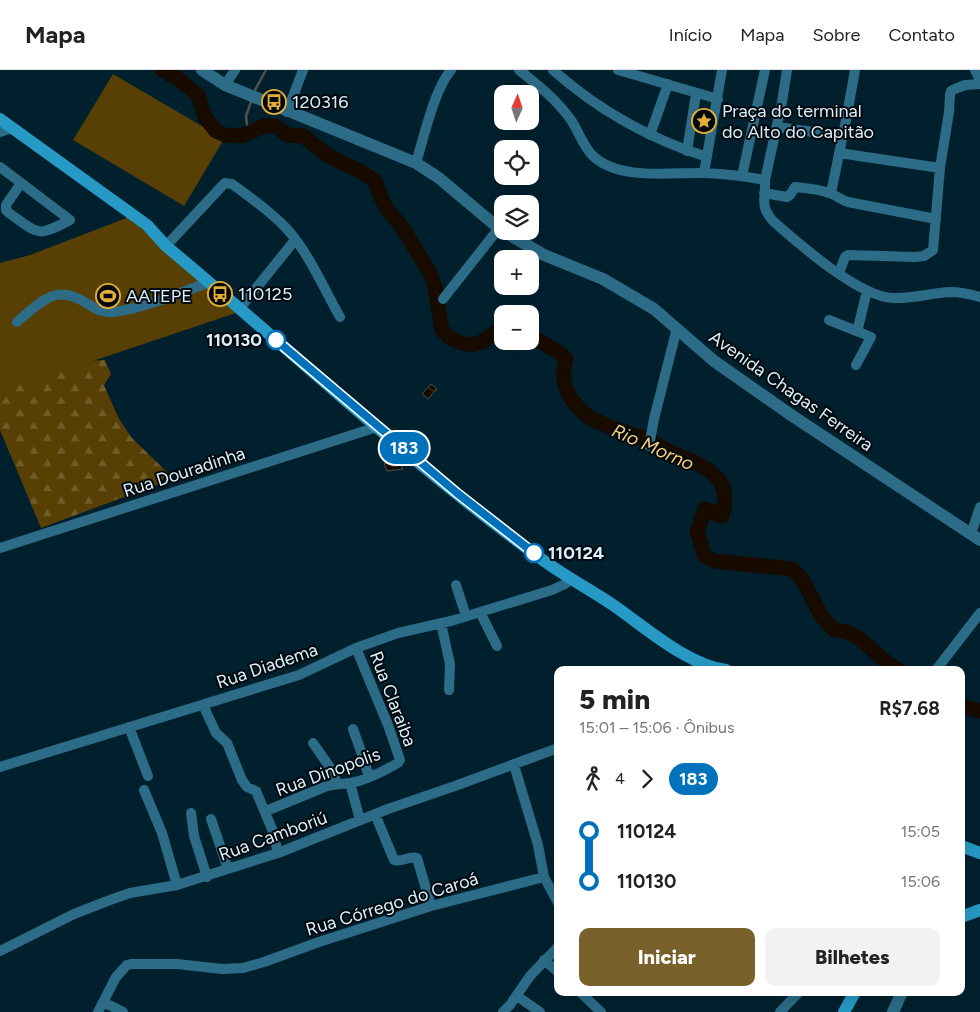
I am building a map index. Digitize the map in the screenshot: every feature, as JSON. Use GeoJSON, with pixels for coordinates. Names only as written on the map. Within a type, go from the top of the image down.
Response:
{"type":"FeatureCollection","features":[{"type":"Feature","properties":{"kind":"main road"},"geometry":{"type":"LineString","coordinates":[[0,120],[6,130],[147,225],[166,246],[377,426],[539,558],[611,604],[677,650],[708,666]]}},
{"type":"Feature","properties":{"kind":"main road"},"geometry":{"type":"LineString","coordinates":[[965,847],[980,853]]}},
{"type":"Feature","properties":{"kind":"main road"},"geometry":{"type":"LineString","coordinates":[[965,916],[980,910]]}},
{"type":"Feature","properties":{"kind":"main road"},"geometry":{"type":"LineString","coordinates":[[844,1012],[853,996]]}},
{"type":"Feature","properties":{"kind":"street","name":"Avenida Chagas Ferreira"},"geometry":{"type":"LineString","coordinates":[[202,70],[225,86],[416,163],[452,188],[494,225]]}},
{"type":"Feature","properties":{"kind":"street"},"geometry":{"type":"LineString","coordinates":[[225,86],[235,70]]}},
{"type":"Feature","properties":{"kind":"street"},"geometry":{"type":"LineString","coordinates":[[287,112],[303,70]]}},
{"type":"Feature","properties":{"kind":"street"},"geometry":{"type":"LineString","coordinates":[[416,163],[444,78],[451,70]]}},
{"type":"Feature","properties":{"kind":"street"},"geometry":{"type":"LineString","coordinates":[[519,70],[540,86],[559,105],[572,121],[583,143],[592,155],[604,164],[632,172],[658,174],[704,173],[765,180]]}},
{"type":"Feature","properties":{"kind":"street"},"geometry":{"type":"LineString","coordinates":[[553,70],[597,106],[624,122],[687,151],[707,157]]}},
{"type":"Feature","properties":{"kind":"street"},"geometry":{"type":"LineString","coordinates":[[618,70],[718,99]]}},
{"type":"Feature","properties":{"kind":"street"},"geometry":{"type":"LineString","coordinates":[[704,173],[722,70]]}},
{"type":"Feature","properties":{"kind":"street"},"geometry":{"type":"LineString","coordinates":[[742,176],[765,70]]}},
{"type":"Feature","properties":{"kind":"street"},"geometry":{"type":"LineString","coordinates":[[787,70],[762,200],[764,208],[773,221],[839,273],[867,292],[893,298],[950,292],[966,293],[980,297]]}},
{"type":"Feature","properties":{"kind":"street"},"geometry":{"type":"LineString","coordinates":[[831,193],[855,70]]}},
{"type":"Feature","properties":{"kind":"street"},"geometry":{"type":"LineString","coordinates":[[975,70],[980,80]]}},
{"type":"Feature","properties":{"kind":"street"},"geometry":{"type":"LineString","coordinates":[[650,135],[668,84]]}},
{"type":"Feature","properties":{"kind":"street"},"geometry":{"type":"LineString","coordinates":[[839,273],[845,257],[848,255],[915,257],[931,253],[934,246],[940,168],[950,112],[951,91],[965,85],[980,84]]}},
{"type":"Feature","properties":{"kind":"street"},"geometry":{"type":"LineString","coordinates":[[687,151],[696,94]]}},
{"type":"Feature","properties":{"kind":"street"},"geometry":{"type":"LineString","coordinates":[[777,127],[843,136]]}},
{"type":"Feature","properties":{"kind":"street"},"geometry":{"type":"LineString","coordinates":[[839,153],[940,168]]}},
{"type":"Feature","properties":{"kind":"street"},"geometry":{"type":"LineString","coordinates":[[0,168],[70,220],[53,229],[36,232],[9,213],[6,210],[6,205],[20,183]]}},
{"type":"Feature","properties":{"kind":"street"},"geometry":{"type":"LineString","coordinates":[[166,246],[226,183],[232,184],[285,227],[311,264],[340,317]]}},
{"type":"Feature","properties":{"kind":"street"},"geometry":{"type":"LineString","coordinates":[[764,193],[787,197],[795,187],[831,193],[848,202],[936,219]]}},
{"type":"Feature","properties":{"kind":"street"},"geometry":{"type":"LineString","coordinates":[[443,299],[494,237]]}},
{"type":"Feature","properties":{"kind":"street"},"geometry":{"type":"LineString","coordinates":[[240,308],[295,240]]}},
{"type":"Feature","properties":{"kind":"street","name":"Avenida Chagas Ferreira"},"geometry":{"type":"LineString","coordinates":[[518,240],[544,255],[603,279],[654,309],[714,362],[975,537]]}},
{"type":"Feature","properties":{"kind":"street"},"geometry":{"type":"LineString","coordinates":[[18,322],[52,295],[61,293],[74,296],[96,310],[114,312],[183,292],[209,282]]}},
{"type":"Feature","properties":{"kind":"street"},"geometry":{"type":"LineString","coordinates":[[859,332],[858,324],[867,292]]}},
{"type":"Feature","properties":{"kind":"street"},"geometry":{"type":"LineString","coordinates":[[829,320],[871,336],[856,365]]}},
{"type":"Feature","properties":{"kind":"street"},"geometry":{"type":"LineString","coordinates":[[649,446],[677,328]]}},
{"type":"Feature","properties":{"kind":"street","name":"Rua Douradinha"},"geometry":{"type":"LineString","coordinates":[[0,548],[377,426]]}},
{"type":"Feature","properties":{"kind":"street"},"geometry":{"type":"LineString","coordinates":[[975,537],[980,507]]}},
{"type":"Feature","properties":{"kind":"street","name":"Rua Diadema"},"geometry":{"type":"LineString","coordinates":[[0,767],[299,675],[356,648],[398,633],[441,623],[552,590],[565,584],[570,579]]}},
{"type":"Feature","properties":{"kind":"street"},"geometry":{"type":"LineString","coordinates":[[456,586],[466,616]]}},
{"type":"Feature","properties":{"kind":"street"},"geometry":{"type":"LineString","coordinates":[[480,612],[497,646]]}},
{"type":"Feature","properties":{"kind":"street"},"geometry":{"type":"LineString","coordinates":[[939,666],[980,613]]}},
{"type":"Feature","properties":{"kind":"street"},"geometry":{"type":"LineString","coordinates":[[441,623],[450,664],[449,690]]}},
{"type":"Feature","properties":{"kind":"street","name":"Rua Claraiba"},"geometry":{"type":"LineString","coordinates":[[356,648],[388,725],[399,762]]}},
{"type":"Feature","properties":{"kind":"street"},"geometry":{"type":"LineString","coordinates":[[203,705],[216,733],[227,743],[242,780],[247,787],[256,791],[266,811],[278,853]]}},
{"type":"Feature","properties":{"kind":"street"},"geometry":{"type":"LineString","coordinates":[[129,727],[148,776]]}},
{"type":"Feature","properties":{"kind":"street"},"geometry":{"type":"LineString","coordinates":[[353,730],[369,777]]}},
{"type":"Feature","properties":{"kind":"street"},"geometry":{"type":"LineString","coordinates":[[313,743],[337,783]]}},
{"type":"Feature","properties":{"kind":"street","name":"Rua Camboriú"},"geometry":{"type":"LineString","coordinates":[[0,951],[74,914],[110,900],[130,893],[177,885],[207,877],[278,853],[375,814],[554,750]]}},
{"type":"Feature","properties":{"kind":"street","name":"Rua Dinopolis"},"geometry":{"type":"LineString","coordinates":[[266,811],[337,783],[350,783],[369,777],[399,762]]}},
{"type":"Feature","properties":{"kind":"street"},"geometry":{"type":"LineString","coordinates":[[514,765],[538,845],[544,877],[554,896]]}},
{"type":"Feature","properties":{"kind":"street"},"geometry":{"type":"LineString","coordinates":[[350,783],[360,820]]}},
{"type":"Feature","properties":{"kind":"street"},"geometry":{"type":"LineString","coordinates":[[144,790],[162,833],[177,885]]}},
{"type":"Feature","properties":{"kind":"street"},"geometry":{"type":"LineString","coordinates":[[191,813],[194,836],[207,877]]}},
{"type":"Feature","properties":{"kind":"street"},"geometry":{"type":"LineString","coordinates":[[375,814],[394,860],[417,858],[431,906]]}},
{"type":"Feature","properties":{"kind":"street"},"geometry":{"type":"LineString","coordinates":[[211,819],[228,869]]}},
{"type":"Feature","properties":{"kind":"street","name":"Rua Córrego do Caroá"},"geometry":{"type":"LineString","coordinates":[[98,1012],[123,969],[132,964],[177,964],[222,970],[243,968],[431,906],[544,877]]}},
{"type":"Feature","properties":{"kind":"street"},"geometry":{"type":"LineString","coordinates":[[503,1012],[517,996],[530,976],[554,951]]}},
{"type":"Feature","properties":{"kind":"street"},"geometry":{"type":"LineString","coordinates":[[544,960],[554,969]]}},
{"type":"Feature","properties":{"kind":"street"},"geometry":{"type":"LineString","coordinates":[[517,996],[540,1012]]}},
{"type":"Feature","properties":{"kind":"street"},"geometry":{"type":"LineString","coordinates":[[584,996],[601,1012]]}},
{"type":"Feature","properties":{"kind":"street"},"geometry":{"type":"LineString","coordinates":[[780,1012],[795,996]]}},
{"type":"Feature","properties":{"kind":"street"},"geometry":{"type":"LineString","coordinates":[[893,1012],[900,996]]}},
{"type":"Feature","properties":{"kind":"street"},"geometry":{"type":"LineString","coordinates":[[103,1002],[123,1012]]}},
{"type":"Feature","properties":{"kind":"green space"},"geometry":{"type":"Polygon","coordinates":[[[113,74],[224,139],[184,206],[73,140],[113,74]]]}},
{"type":"Feature","properties":{"kind":"green space","name":"AATEPE"},"geometry":{"type":"Polygon","coordinates":[[[129,217],[236,313],[0,392],[0,263],[30,255],[129,217]]]}},
{"type":"Feature","properties":{"kind":"green space"},"geometry":{"type":"Polygon","coordinates":[[[0,263],[84,361],[105,360],[111,374],[104,385],[118,417],[131,437],[168,473],[159,484],[41,528],[0,430],[0,263]]]}},
{"type":"Feature","properties":{"kind":"water"},"geometry":{"type":"Polygon","coordinates":[[[431,384],[437,389],[428,399],[422,394],[431,384]]]}},
{"type":"Feature","properties":{"kind":"water"},"geometry":{"type":"Polygon","coordinates":[[[399,460],[403,469],[387,471],[384,464],[399,460]]]}},
{"type":"Feature","properties":{"kind":"waterway","name":"Rio Morno"},"geometry":{"type":"LineString","coordinates":[[162,70],[178,79],[198,95],[205,117],[216,131],[225,135],[242,136],[264,126],[275,126],[288,135],[303,136],[330,157],[360,171],[375,181],[383,202],[400,224],[429,271],[435,287],[442,330],[450,338],[471,345],[482,342],[494,334]]}},
{"type":"Feature","properties":{"kind":"waterway"},"geometry":{"type":"LineString","coordinates":[[255,90],[266,70]]}},
{"type":"Feature","properties":{"kind":"waterway"},"geometry":{"type":"LineString","coordinates":[[248,133],[246,116],[251,102]]}},
{"type":"Feature","properties":{"kind":"waterway","name":"Rio Morno"},"geometry":{"type":"LineString","coordinates":[[539,341],[557,351],[566,359],[564,369],[566,389],[570,397],[583,412],[601,423],[648,440],[692,461],[712,473],[721,483],[725,495],[722,516],[705,509],[697,532],[705,556],[715,561],[792,569],[801,577],[822,617],[834,630],[844,631],[853,635],[893,666]]}},
{"type":"Feature","properties":{"kind":"waterway","name":"Rio Morno"},"geometry":{"type":"LineString","coordinates":[[965,707],[980,711]]}},
{"type":"Feature","properties":{"kind":"bus line","name":"183"},"geometry":{"type":"LineString","coordinates":[[276,340],[457,493],[534,553]]}},
{"type":"Feature","properties":{"kind":"place","name":"120316"},"geometry":{"type":"Point","coordinates":[274,102]}},
{"type":"Feature","properties":{"kind":"place","name":"Praça do terminal do Alto do Capitão"},"geometry":{"type":"Point","coordinates":[704,121]}},
{"type":"Feature","properties":{"kind":"place","name":"110125"},"geometry":{"type":"Point","coordinates":[220,294]}},
{"type":"Feature","properties":{"kind":"place","name":"AATEPE"},"geometry":{"type":"Point","coordinates":[108,296]}},
{"type":"Feature","properties":{"kind":"place","name":"110130"},"geometry":{"type":"Point","coordinates":[276,340]}},
{"type":"Feature","properties":{"kind":"place","name":"110124"},"geometry":{"type":"Point","coordinates":[534,553]}}]}
